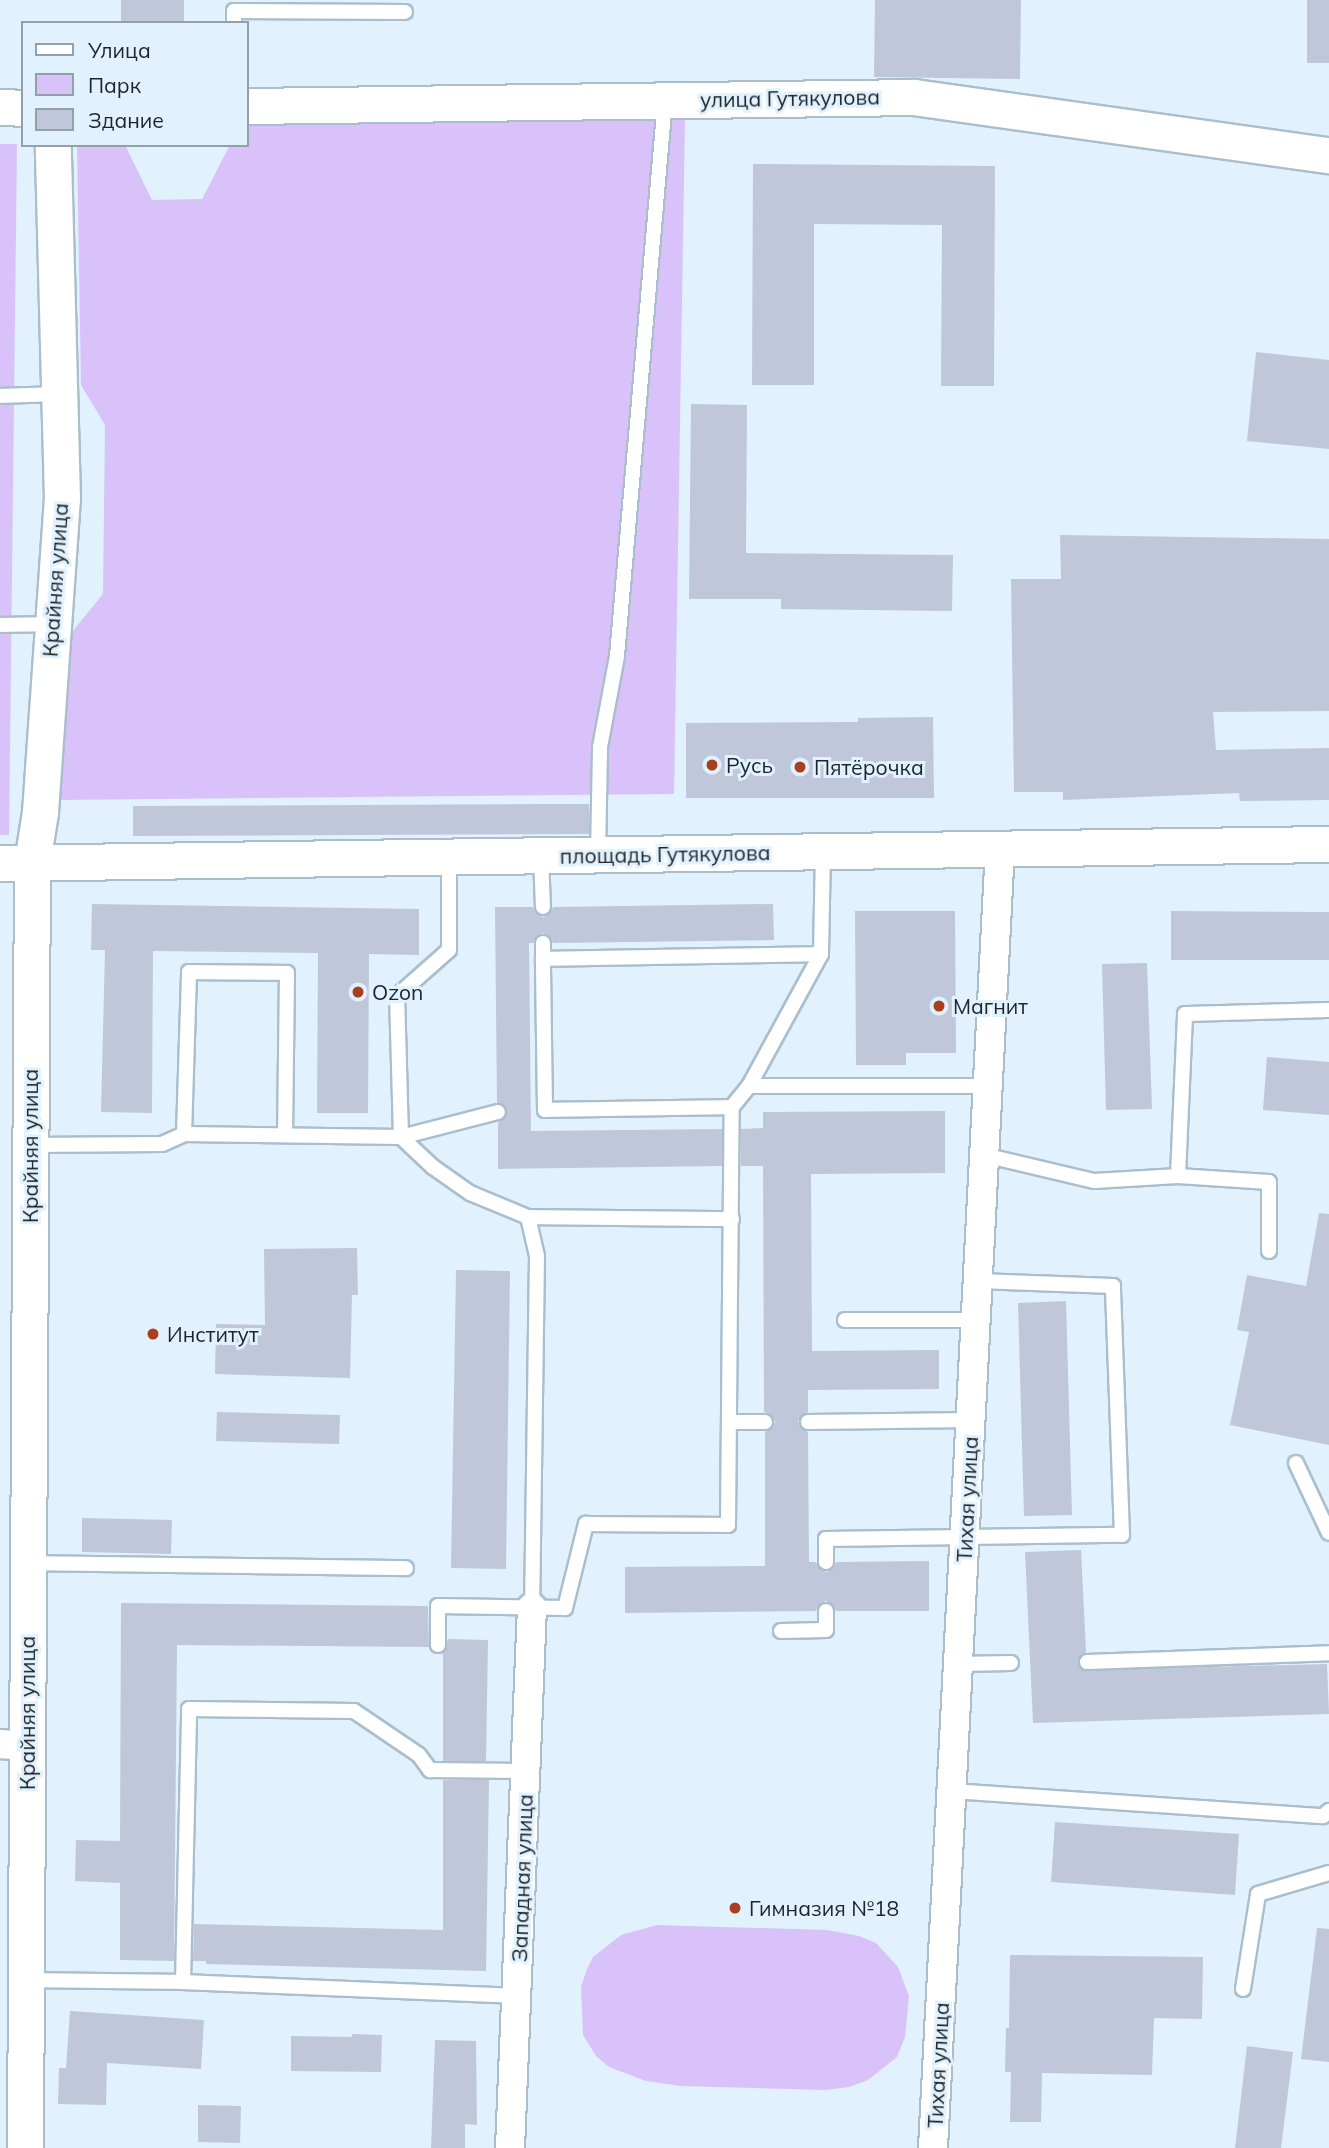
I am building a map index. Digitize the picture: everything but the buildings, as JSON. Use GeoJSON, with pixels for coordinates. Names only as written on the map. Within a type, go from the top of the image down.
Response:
{"type":"FeatureCollection","features":[{"type":"Feature","properties":{"kind":"street","name":"улица Гутякулова"},"geometry":{"type":"LineString","coordinates":[[248,106],[914,97],[1329,155]]}},
{"type":"Feature","properties":{"kind":"street"},"geometry":{"type":"LineString","coordinates":[[0,107],[21,107]]}},
{"type":"Feature","properties":{"kind":"street","name":"Крайняя улица"},"geometry":{"type":"LineString","coordinates":[[25,2148],[27,1980],[14,1745],[28,1563],[30,1145],[16,862],[40,812],[51,624],[62,499],[53,147]]}},
{"type":"Feature","properties":{"kind":"street","name":"площадь Гутякулова"},"geometry":{"type":"LineString","coordinates":[[16,862],[1329,844]]}},
{"type":"Feature","properties":{"kind":"street","name":"Тихая улица"},"geometry":{"type":"LineString","coordinates":[[933,2148],[1000,849]]}},
{"type":"Feature","properties":{"kind":"street","name":"Западная улица"},"geometry":{"type":"LineString","coordinates":[[510,2148],[531,1607]]}},
{"type":"Feature","properties":{"kind":"lane"},"geometry":{"type":"LineString","coordinates":[[234,21],[234,11],[405,12]]}},
{"type":"Feature","properties":{"kind":"lane"},"geometry":{"type":"LineString","coordinates":[[598,854],[600,747],[617,656],[666,100]]}},
{"type":"Feature","properties":{"kind":"lane"},"geometry":{"type":"LineString","coordinates":[[0,396],[60,394]]}},
{"type":"Feature","properties":{"kind":"lane"},"geometry":{"type":"LineString","coordinates":[[0,625],[51,624]]}},
{"type":"Feature","properties":{"kind":"lane"},"geometry":{"type":"LineString","coordinates":[[438,1645],[438,1606],[565,1608],[586,1524],[728,1525],[732,1107],[749,1086],[821,954],[823,852]]}},
{"type":"Feature","properties":{"kind":"lane"},"geometry":{"type":"LineString","coordinates":[[541,856],[543,907]]}},
{"type":"Feature","properties":{"kind":"lane"},"geometry":{"type":"LineString","coordinates":[[449,857],[449,950],[397,996],[401,1137],[433,1167],[470,1193],[528,1217],[732,1219]]}},
{"type":"Feature","properties":{"kind":"lane"},"geometry":{"type":"LineString","coordinates":[[543,943],[538,1110],[732,1107]]}},
{"type":"Feature","properties":{"kind":"lane"},"geometry":{"type":"LineString","coordinates":[[543,959],[821,954]]}},
{"type":"Feature","properties":{"kind":"lane"},"geometry":{"type":"LineString","coordinates":[[184,1134],[189,972],[287,972],[285,1135]]}},
{"type":"Feature","properties":{"kind":"lane"},"geometry":{"type":"LineString","coordinates":[[1178,1176],[1185,1014],[1329,1010]]}},
{"type":"Feature","properties":{"kind":"lane"},"geometry":{"type":"LineString","coordinates":[[749,1086],[988,1086]]}},
{"type":"Feature","properties":{"kind":"lane"},"geometry":{"type":"LineString","coordinates":[[30,1145],[162,1144],[184,1134],[401,1137],[498,1112]]}},
{"type":"Feature","properties":{"kind":"lane"},"geometry":{"type":"LineString","coordinates":[[984,1156],[1094,1181],[1178,1176],[1269,1182],[1269,1251]]}},
{"type":"Feature","properties":{"kind":"lane"},"geometry":{"type":"LineString","coordinates":[[528,1217],[537,1256],[531,1607]]}},
{"type":"Feature","properties":{"kind":"lane"},"geometry":{"type":"LineString","coordinates":[[826,1562],[826,1539],[1122,1535],[1113,1286],[978,1281]]}},
{"type":"Feature","properties":{"kind":"lane"},"geometry":{"type":"LineString","coordinates":[[845,1321],[975,1320]]}},
{"type":"Feature","properties":{"kind":"lane"},"geometry":{"type":"LineString","coordinates":[[808,1422],[972,1420]]}},
{"type":"Feature","properties":{"kind":"lane"},"geometry":{"type":"LineString","coordinates":[[731,1422],[765,1422]]}},
{"type":"Feature","properties":{"kind":"lane"},"geometry":{"type":"LineString","coordinates":[[1296,1462],[1329,1533]]}},
{"type":"Feature","properties":{"kind":"lane"},"geometry":{"type":"LineString","coordinates":[[28,1563],[406,1568]]}},
{"type":"Feature","properties":{"kind":"lane"},"geometry":{"type":"LineString","coordinates":[[781,1631],[826,1630],[826,1611]]}},
{"type":"Feature","properties":{"kind":"lane"},"geometry":{"type":"LineString","coordinates":[[1087,1662],[1329,1653]]}},
{"type":"Feature","properties":{"kind":"lane"},"geometry":{"type":"LineString","coordinates":[[958,1664],[1011,1663]]}},
{"type":"Feature","properties":{"kind":"lane"},"geometry":{"type":"LineString","coordinates":[[183,1982],[189,1709],[354,1711],[419,1755],[430,1770],[526,1771]]}},
{"type":"Feature","properties":{"kind":"lane"},"geometry":{"type":"LineString","coordinates":[[952,1791],[1323,1816],[1329,1811]]}},
{"type":"Feature","properties":{"kind":"lane"},"geometry":{"type":"LineString","coordinates":[[1243,1989],[1258,1894],[1329,1873]]}},
{"type":"Feature","properties":{"kind":"lane"},"geometry":{"type":"LineString","coordinates":[[27,1980],[183,1982],[518,1996]]}},
{"type":"Feature","properties":{"kind":"green space"},"geometry":{"type":"Polygon","coordinates":[[[685,115],[674,794],[58,800],[67,638],[103,594],[105,425],[81,385],[77,147],[126,147],[152,200],[202,199],[229,147],[248,147],[248,123],[685,115]]]}},
{"type":"Feature","properties":{"kind":"green space"},"geometry":{"type":"Polygon","coordinates":[[[0,144],[17,144],[9,835],[0,835],[0,144]]]}},
{"type":"Feature","properties":{"kind":"green space"},"geometry":{"type":"Polygon","coordinates":[[[657,1925],[827,1930],[859,1936],[876,1943],[898,1967],[909,1996],[905,2037],[897,2057],[868,2080],[849,2087],[826,2090],[681,2086],[646,2081],[609,2067],[596,2056],[583,2035],[581,1987],[587,1969],[593,1957],[621,1935],[657,1925]]]}},
{"type":"Feature","properties":{"kind":"place","name":"Русь"},"geometry":{"type":"Point","coordinates":[712,765]}},
{"type":"Feature","properties":{"kind":"place","name":"Пятёрочка"},"geometry":{"type":"Point","coordinates":[800,767]}},
{"type":"Feature","properties":{"kind":"place","name":"Ozon"},"geometry":{"type":"Point","coordinates":[358,992]}},
{"type":"Feature","properties":{"kind":"place","name":"Магнит"},"geometry":{"type":"Point","coordinates":[939,1006]}},
{"type":"Feature","properties":{"kind":"place","name":"Институт"},"geometry":{"type":"Point","coordinates":[153,1334]}},
{"type":"Feature","properties":{"kind":"place","name":"Гимназия №18"},"geometry":{"type":"Point","coordinates":[735,1908]}}]}
